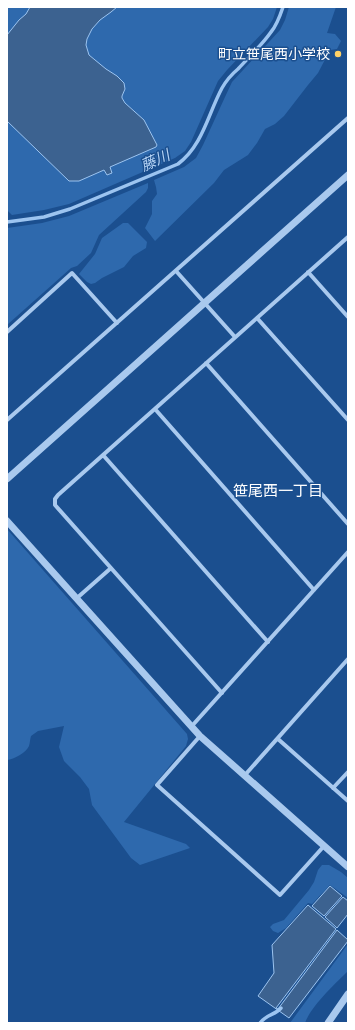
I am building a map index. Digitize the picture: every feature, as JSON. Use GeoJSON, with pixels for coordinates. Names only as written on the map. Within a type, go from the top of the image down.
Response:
{"type":"FeatureCollection","features":[{"type":"Feature","properties":{"kind":"street"},"geometry":{"type":"LineString","coordinates":[[7,420],[348,118]]}},
{"type":"Feature","properties":{"kind":"street"},"geometry":{"type":"LineString","coordinates":[[7,479],[348,175]]}},
{"type":"Feature","properties":{"kind":"street"},"geometry":{"type":"LineString","coordinates":[[222,693],[55,505],[55,499],[348,236]]}},
{"type":"Feature","properties":{"kind":"street"},"geometry":{"type":"LineString","coordinates":[[176,271],[235,336]]}},
{"type":"Feature","properties":{"kind":"street"},"geometry":{"type":"LineString","coordinates":[[308,272],[348,317]]}},
{"type":"Feature","properties":{"kind":"street"},"geometry":{"type":"LineString","coordinates":[[7,332],[72,273],[117,323]]}},
{"type":"Feature","properties":{"kind":"street"},"geometry":{"type":"LineString","coordinates":[[257,318],[348,420]]}},
{"type":"Feature","properties":{"kind":"street"},"geometry":{"type":"LineString","coordinates":[[206,363],[348,524]]}},
{"type":"Feature","properties":{"kind":"street"},"geometry":{"type":"LineString","coordinates":[[155,409],[314,590]]}},
{"type":"Feature","properties":{"kind":"street"},"geometry":{"type":"LineString","coordinates":[[103,455],[268,642]]}},
{"type":"Feature","properties":{"kind":"street"},"geometry":{"type":"LineString","coordinates":[[7,521],[191,727],[348,867]]}},
{"type":"Feature","properties":{"kind":"street"},"geometry":{"type":"LineString","coordinates":[[191,727],[348,552]]}},
{"type":"Feature","properties":{"kind":"street"},"geometry":{"type":"LineString","coordinates":[[77,598],[111,568]]}},
{"type":"Feature","properties":{"kind":"street"},"geometry":{"type":"LineString","coordinates":[[244,775],[278,739],[348,659]]}},
{"type":"Feature","properties":{"kind":"street"},"geometry":{"type":"LineString","coordinates":[[200,736],[157,785],[274,890],[280,895],[324,846]]}},
{"type":"Feature","properties":{"kind":"street"},"geometry":{"type":"LineString","coordinates":[[278,739],[348,802]]}},
{"type":"Feature","properties":{"kind":"street"},"geometry":{"type":"LineString","coordinates":[[333,788],[348,772]]}},
{"type":"Feature","properties":{"kind":"street"},"geometry":{"type":"LineString","coordinates":[[328,1023],[348,994]]}},
{"type":"Feature","properties":{"kind":"shaded area"},"geometry":{"type":"Polygon","coordinates":[[[7,7],[277,7],[273,19],[268,27],[218,81],[191,142],[185,151],[175,158],[69,204],[12,215],[7,210],[7,7]]]}},
{"type":"Feature","properties":{"kind":"shaded area"},"geometry":{"type":"Polygon","coordinates":[[[30,7],[117,7],[100,20],[92,29],[86,45],[89,55],[124,83],[125,89],[122,98],[125,103],[144,120],[157,145],[156,147],[110,167],[112,173],[107,175],[104,170],[79,181],[69,181],[7,121],[7,35],[26,14],[30,7]]]}},
{"type":"Feature","properties":{"kind":"shaded area"},"geometry":{"type":"Polygon","coordinates":[[[289,7],[336,7],[327,33],[335,34],[341,41],[337,49],[330,50],[318,73],[284,116],[275,124],[265,129],[248,155],[224,170],[214,183],[155,241],[145,228],[152,214],[152,201],[157,194],[154,180],[184,167],[196,158],[232,82],[280,30],[289,7]]]}},
{"type":"Feature","properties":{"kind":"shaded area"},"geometry":{"type":"Polygon","coordinates":[[[148,183],[146,192],[99,235],[91,253],[77,266],[71,268],[7,325],[7,228],[42,223],[69,216],[148,183]]]}},
{"type":"Feature","properties":{"kind":"shaded area"},"geometry":{"type":"Polygon","coordinates":[[[123,223],[128,223],[147,242],[146,248],[133,256],[124,267],[95,283],[91,284],[87,282],[79,274],[95,254],[102,238],[123,223]]]}},
{"type":"Feature","properties":{"kind":"shaded area"},"geometry":{"type":"Polygon","coordinates":[[[7,529],[187,734],[188,739],[186,746],[124,822],[186,844],[190,848],[140,865],[131,858],[92,805],[89,789],[80,777],[64,761],[59,747],[64,726],[38,731],[31,736],[29,746],[23,753],[7,760],[7,529]]]}},
{"type":"Feature","properties":{"kind":"shaded area"},"geometry":{"type":"Polygon","coordinates":[[[322,865],[329,865],[348,878],[348,898],[330,885],[312,904],[308,903],[286,928],[278,933],[273,931],[270,927],[273,924],[284,920],[309,890],[314,882],[318,870],[322,865]]]}},
{"type":"Feature","properties":{"kind":"shaded area"},"geometry":{"type":"Polygon","coordinates":[[[330,886],[342,896],[324,916],[312,906],[330,886]]]}},
{"type":"Feature","properties":{"kind":"shaded area"},"geometry":{"type":"Polygon","coordinates":[[[343,897],[348,901],[348,914],[337,928],[325,917],[343,897]]]}},
{"type":"Feature","properties":{"kind":"shaded area"},"geometry":{"type":"Polygon","coordinates":[[[308,905],[336,929],[276,1008],[278,1009],[337,930],[348,941],[289,1018],[258,996],[274,973],[272,945],[308,905]]]}},
{"type":"Feature","properties":{"kind":"shaded area"},"geometry":{"type":"Polygon","coordinates":[[[348,944],[348,971],[312,1010],[305,1023],[290,1023],[348,944]]]}},
{"type":"Feature","properties":{"kind":"waterway","name":"藤川"},"geometry":{"type":"LineString","coordinates":[[7,222],[44,217],[70,209],[178,164],[193,148],[199,138],[224,85],[231,75],[267,37],[277,23],[283,7]]}},
{"type":"Feature","properties":{"kind":"waterway"},"geometry":{"type":"LineString","coordinates":[[260,1023],[281,1008]]}},
{"type":"Feature","properties":{"kind":"place","name":"町立笹尾西小学校"},"geometry":{"type":"Point","coordinates":[338,54]}},
{"type":"Feature","properties":{"kind":"district","name":"笹尾西一丁目"},"geometry":{"type":"Point","coordinates":[278,490]}}]}
